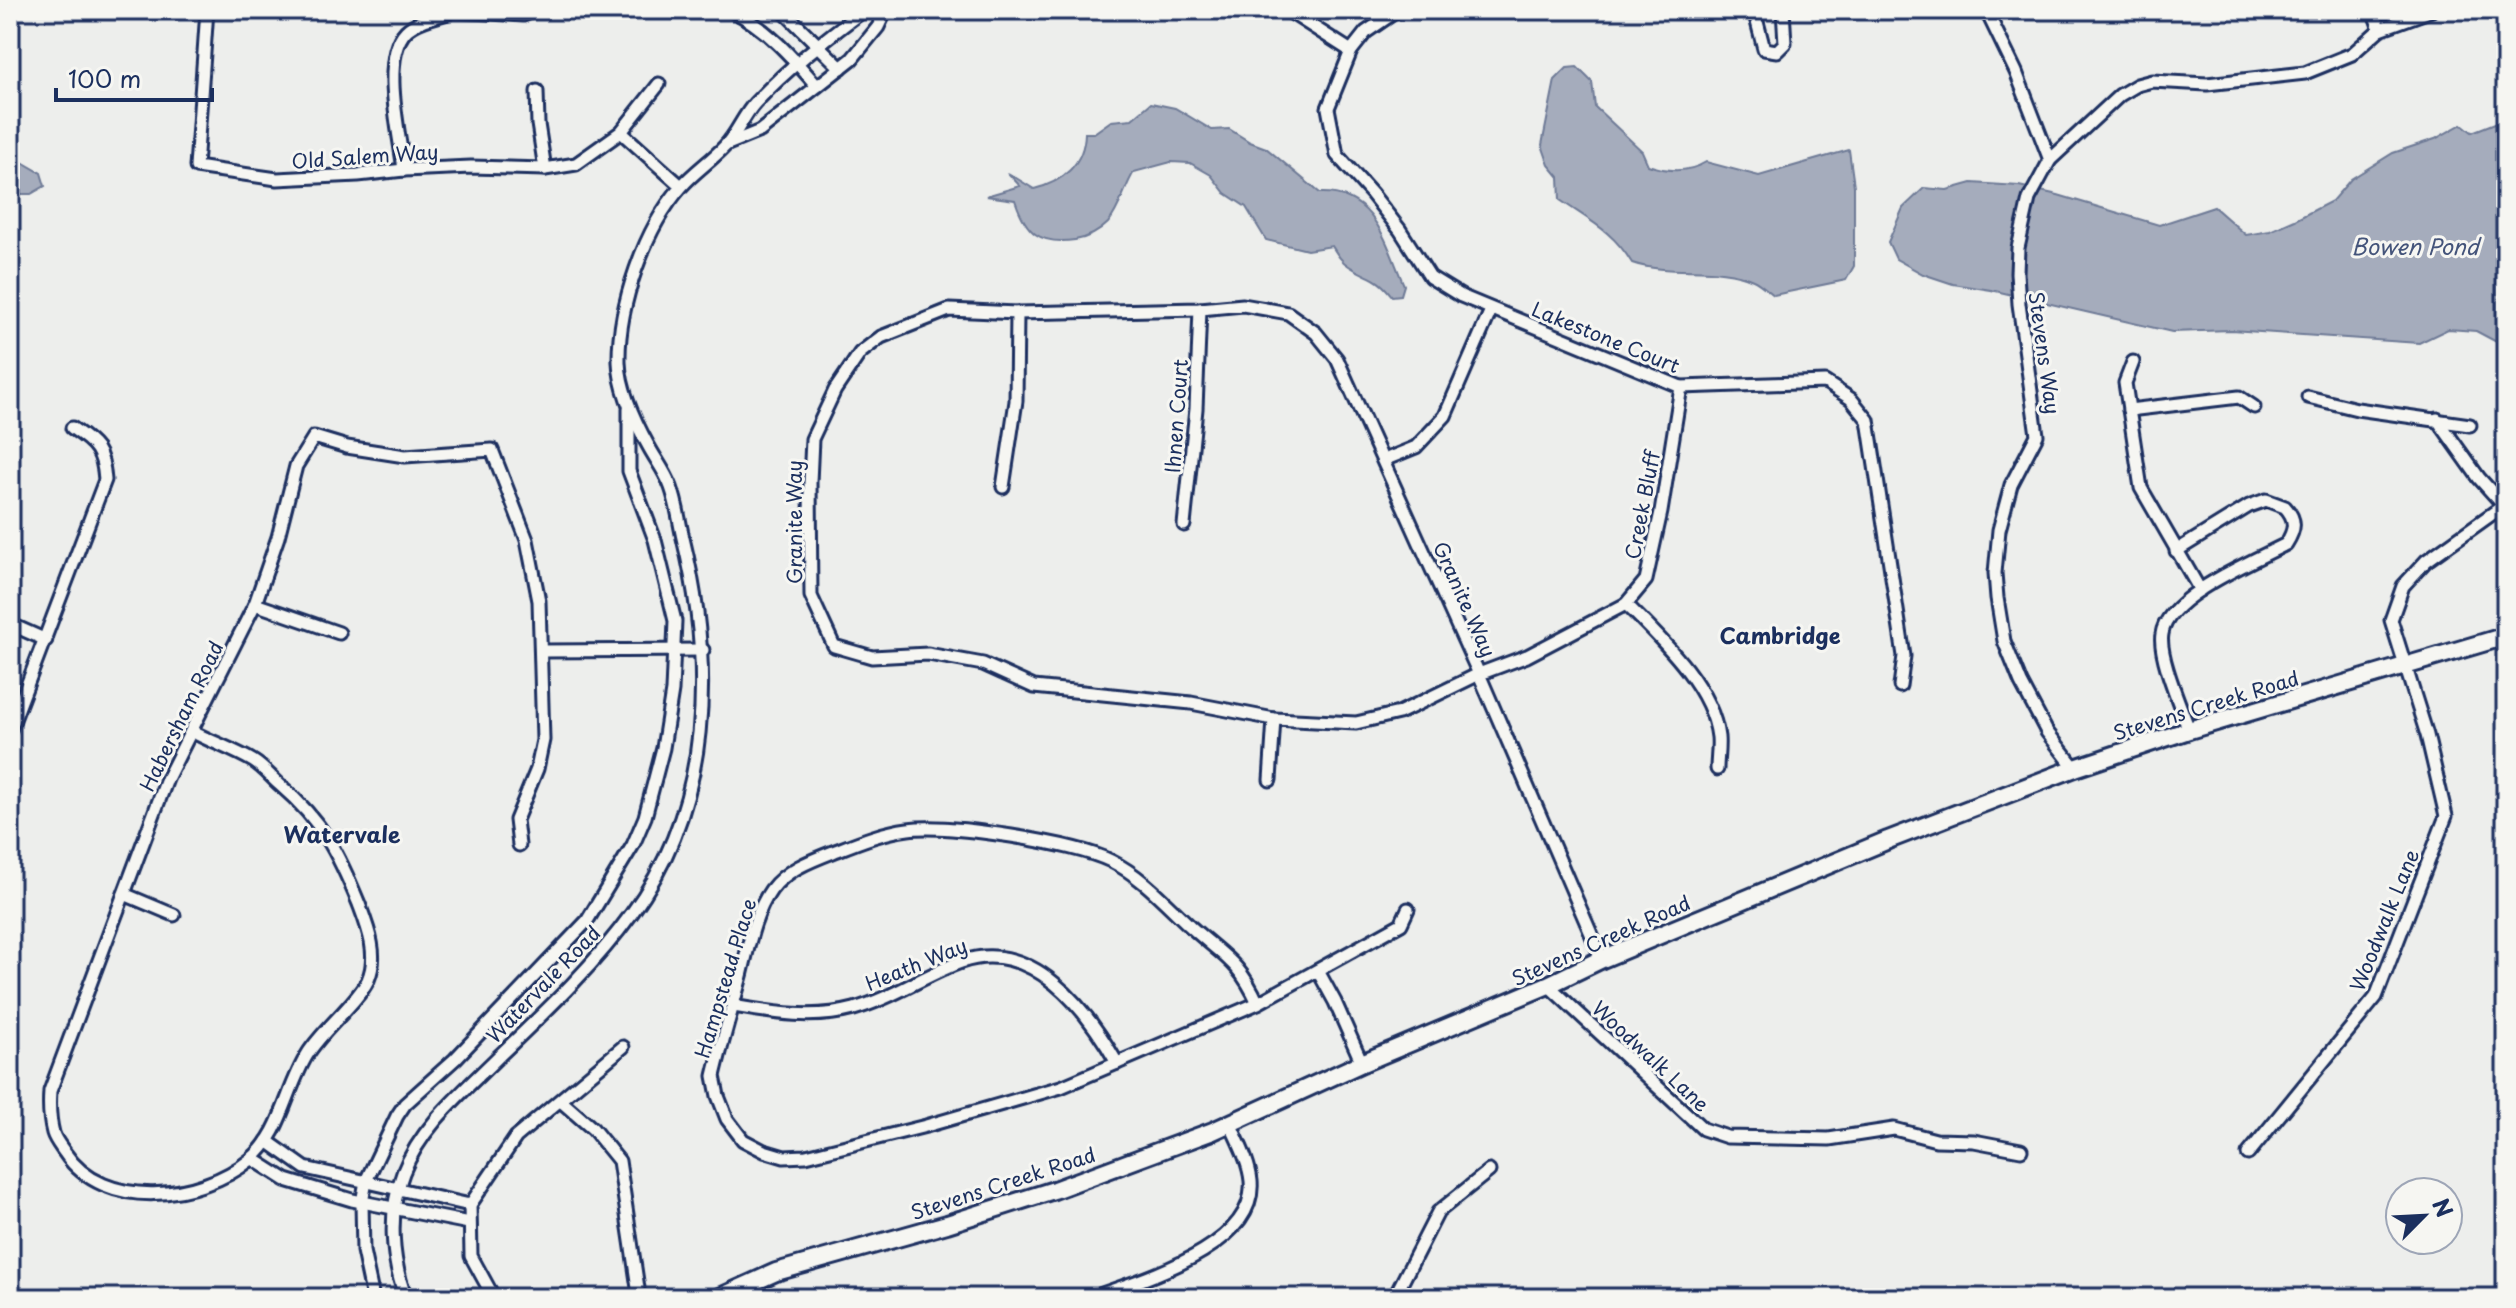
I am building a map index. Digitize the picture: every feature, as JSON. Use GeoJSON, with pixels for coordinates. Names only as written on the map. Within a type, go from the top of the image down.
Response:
{"type":"FeatureCollection","features":[{"type":"Feature","properties":{"kind":"street","name":"Old Salem Way"},"geometry":{"type":"LineString","coordinates":[[207,10],[196,167],[277,179],[471,167],[545,169],[576,164],[621,132],[659,84]]}},
{"type":"Feature","properties":{"kind":"street"},"geometry":{"type":"LineString","coordinates":[[404,170],[392,67],[397,44],[407,30],[456,11],[523,15],[536,10]]}},
{"type":"Feature","properties":{"kind":"street"},"geometry":{"type":"LineString","coordinates":[[731,10],[757,25],[817,86]]}},
{"type":"Feature","properties":{"kind":"street"},"geometry":{"type":"LineString","coordinates":[[782,10],[841,68]]}},
{"type":"Feature","properties":{"kind":"street","name":"Watervale Road"},"geometry":{"type":"LineString","coordinates":[[406,1298],[396,1273],[394,1209],[404,1172],[428,1130],[454,1100],[588,970],[647,892],[683,815],[698,756],[703,650],[691,570],[670,485],[629,405],[619,363],[624,317],[635,271],[648,237],[681,186],[727,144],[752,106],[816,45],[864,10]]}},
{"type":"Feature","properties":{"kind":"street","name":"Watervale Road"},"geometry":{"type":"LineString","coordinates":[[727,144],[760,131],[852,59],[878,27],[886,10]]}},
{"type":"Feature","properties":{"kind":"street"},"geometry":{"type":"LineString","coordinates":[[1287,10],[1351,51]]}},
{"type":"Feature","properties":{"kind":"street","name":"Lakestone Court"},"geometry":{"type":"LineString","coordinates":[[1398,10],[1366,32],[1351,51],[1328,108],[1337,155],[1400,230],[1430,277],[1491,310],[1681,387],[1825,382],[1851,399],[1868,420],[1904,656],[1900,686]]}},
{"type":"Feature","properties":{"kind":"street"},"geometry":{"type":"LineString","coordinates":[[1754,10],[1764,49],[1777,51],[1785,43],[1783,10]]}},
{"type":"Feature","properties":{"kind":"street"},"geometry":{"type":"LineString","coordinates":[[1986,10],[2016,72],[2050,160]]}},
{"type":"Feature","properties":{"kind":"street"},"geometry":{"type":"LineString","coordinates":[[2373,10],[2380,29]]}},
{"type":"Feature","properties":{"kind":"street","name":"Stevens Way"},"geometry":{"type":"LineString","coordinates":[[2075,768],[2047,732],[2021,683],[2004,641],[1997,598],[1995,573],[1999,530],[2011,485],[2037,435],[2019,304],[2018,248],[2029,199],[2050,160],[2120,95],[2137,85],[2152,81],[2207,84],[2305,73],[2352,54],[2380,29],[2432,10]]}},
{"type":"Feature","properties":{"kind":"street"},"geometry":{"type":"LineString","coordinates":[[537,91],[545,169]]}},
{"type":"Feature","properties":{"kind":"street"},"geometry":{"type":"LineString","coordinates":[[621,132],[681,186]]}},
{"type":"Feature","properties":{"kind":"street","name":"Granite Way"},"geometry":{"type":"LineString","coordinates":[[1479,674],[1399,713],[1356,723],[1274,719],[1191,703],[1034,687],[983,664],[928,654],[872,657],[834,646],[811,596],[812,439],[835,390],[860,353],[881,337],[949,310],[1017,313],[1200,309],[1243,305],[1288,313],[1316,333],[1337,359],[1479,674],[1602,959]]}},
{"type":"Feature","properties":{"kind":"street","name":"Ihnen Court"},"geometry":{"type":"LineString","coordinates":[[1184,525],[1196,409],[1200,309]]}},
{"type":"Feature","properties":{"kind":"street"},"geometry":{"type":"LineString","coordinates":[[1384,460],[1416,447],[1445,416],[1491,310]]}},
{"type":"Feature","properties":{"kind":"street"},"geometry":{"type":"LineString","coordinates":[[1003,487],[1016,401],[1017,313]]}},
{"type":"Feature","properties":{"kind":"street"},"geometry":{"type":"LineString","coordinates":[[2133,362],[2125,383],[2141,488],[2200,590]]}},
{"type":"Feature","properties":{"kind":"street","name":"Creek Bluff"},"geometry":{"type":"LineString","coordinates":[[1479,674],[1527,656],[1626,604],[1646,580],[1661,512],[1681,387]]}},
{"type":"Feature","properties":{"kind":"street"},"geometry":{"type":"LineString","coordinates":[[2129,410],[2239,397],[2254,407]]}},
{"type":"Feature","properties":{"kind":"street"},"geometry":{"type":"LineString","coordinates":[[2308,397],[2357,409],[2470,425]]}},
{"type":"Feature","properties":{"kind":"street","name":"Watervale Road"},"geometry":{"type":"LineString","coordinates":[[373,1298],[363,1251],[362,1203],[366,1181],[397,1116],[405,1104],[455,1059],[587,921],[633,845],[653,789],[672,691],[675,621],[655,540],[629,471],[629,405]]}},
{"type":"Feature","properties":{"kind":"street"},"geometry":{"type":"LineString","coordinates":[[2437,419],[2504,507]]}},
{"type":"Feature","properties":{"kind":"street"},"geometry":{"type":"LineString","coordinates":[[10,730],[105,480],[103,459],[98,450],[92,441],[72,428]]}},
{"type":"Feature","properties":{"kind":"street","name":"Habersham Road"},"geometry":{"type":"LineString","coordinates":[[253,1159],[231,1174],[194,1187],[159,1193],[126,1192],[96,1183],[71,1163],[54,1136],[49,1115],[50,1091],[167,779],[255,604],[278,537],[296,466],[314,437],[347,447],[405,456],[492,450],[527,540],[535,572],[542,651],[543,740],[537,769],[516,820],[519,845]]}},
{"type":"Feature","properties":{"kind":"street"},"geometry":{"type":"LineString","coordinates":[[2176,551],[2249,506],[2266,500],[2285,507],[2294,523],[2286,544],[2200,590],[2173,611],[2162,633],[2162,649],[2189,730]]}},
{"type":"Feature","properties":{"kind":"street","name":"Woodwalk Lane"},"geometry":{"type":"LineString","coordinates":[[2248,1154],[2376,997],[2446,816],[2427,735],[2391,620],[2403,586],[2426,561],[2504,507]]}},
{"type":"Feature","properties":{"kind":"street"},"geometry":{"type":"LineString","coordinates":[[255,604],[339,633]]}},
{"type":"Feature","properties":{"kind":"street"},"geometry":{"type":"LineString","coordinates":[[1626,604],[1674,653],[1708,706],[1718,736],[1717,769]]}},
{"type":"Feature","properties":{"kind":"street"},"geometry":{"type":"LineString","coordinates":[[10,624],[46,640]]}},
{"type":"Feature","properties":{"kind":"street","name":"Stevens Creek Road"},"geometry":{"type":"LineString","coordinates":[[718,1298],[776,1272],[1054,1190],[1230,1123],[1602,959],[1888,840],[2075,768],[2189,730],[2506,636]]}},
{"type":"Feature","properties":{"kind":"street"},"geometry":{"type":"LineString","coordinates":[[542,651],[703,650]]}},
{"type":"Feature","properties":{"kind":"street"},"geometry":{"type":"LineString","coordinates":[[1270,780],[1274,719]]}},
{"type":"Feature","properties":{"kind":"street"},"geometry":{"type":"LineString","coordinates":[[193,732],[254,762],[318,822],[336,849],[373,945],[368,980],[325,1029],[308,1054],[295,1077],[276,1129],[253,1159],[286,1180],[301,1185],[362,1203],[469,1223]]}},
{"type":"Feature","properties":{"kind":"street","name":"Hampstead Place"},"geometry":{"type":"LineString","coordinates":[[1258,1003],[1249,983],[1233,962],[1137,877],[1110,860],[1081,849],[936,828],[910,829],[881,834],[848,846],[793,870],[771,889],[759,915],[714,1076],[727,1119],[743,1140],[784,1157],[806,1156],[1061,1087],[1258,1003],[1401,924],[1408,909]]}},
{"type":"Feature","properties":{"kind":"street"},"geometry":{"type":"LineString","coordinates":[[124,894],[174,915]]}},
{"type":"Feature","properties":{"kind":"street","name":"Heath Way"},"geometry":{"type":"LineString","coordinates":[[733,1006],[792,1016],[853,1009],[916,985],[961,962],[986,956],[1010,958],[1065,990],[1097,1028],[1117,1063]]}},
{"type":"Feature","properties":{"kind":"street"},"geometry":{"type":"LineString","coordinates":[[1318,971],[1362,1063]]}},
{"type":"Feature","properties":{"kind":"street","name":"Woodwalk Lane"},"geometry":{"type":"LineString","coordinates":[[1548,985],[1703,1129],[1727,1137],[1829,1139],[1894,1129],[1936,1140],[1974,1141],[2021,1150]]}},
{"type":"Feature","properties":{"kind":"street"},"geometry":{"type":"LineString","coordinates":[[494,1298],[471,1256],[470,1205],[516,1137],[623,1047]]}},
{"type":"Feature","properties":{"kind":"street"},"geometry":{"type":"LineString","coordinates":[[561,1101],[593,1129],[619,1161],[638,1288]]}},
{"type":"Feature","properties":{"kind":"street"},"geometry":{"type":"LineString","coordinates":[[1091,1298],[1214,1247],[1239,1220],[1247,1206],[1252,1185],[1248,1163],[1230,1123]]}},
{"type":"Feature","properties":{"kind":"street"},"geometry":{"type":"LineString","coordinates":[[267,1141],[308,1168],[470,1205]]}},
{"type":"Feature","properties":{"kind":"street"},"geometry":{"type":"LineString","coordinates":[[301,1185],[308,1168]]}},
{"type":"Feature","properties":{"kind":"street"},"geometry":{"type":"LineString","coordinates":[[1394,1298],[1438,1212],[1489,1171]]}},
{"type":"Feature","properties":{"kind":"water"},"geometry":{"type":"Polygon","coordinates":[[[1577,67],[1592,82],[1595,107],[1642,151],[1648,165],[1685,170],[1706,162],[1759,176],[1849,150],[1854,186],[1854,266],[1846,280],[1774,295],[1756,281],[1739,275],[1662,269],[1632,263],[1609,235],[1560,200],[1559,177],[1549,165],[1542,145],[1555,80],[1567,68],[1577,67]]]}},
{"type":"Feature","properties":{"kind":"water"},"geometry":{"type":"Polygon","coordinates":[[[1151,103],[1175,108],[1212,130],[1229,129],[1266,148],[1320,193],[1339,195],[1366,210],[1384,237],[1404,285],[1401,295],[1392,296],[1376,281],[1346,264],[1332,246],[1307,250],[1266,240],[1246,207],[1225,193],[1211,175],[1190,163],[1171,162],[1134,172],[1108,223],[1093,234],[1075,240],[1043,238],[1029,228],[1015,200],[986,196],[1020,186],[1008,173],[1034,189],[1054,182],[1076,162],[1081,154],[1085,133],[1094,133],[1111,121],[1132,119],[1151,103]]]}},
{"type":"Feature","properties":{"kind":"water","name":"Bowen Pond"},"geometry":{"type":"Polygon","coordinates":[[[2500,121],[2506,122],[2506,347],[2476,331],[2448,329],[2419,343],[2231,330],[2172,332],[1953,284],[1923,274],[1896,259],[1888,242],[1903,208],[1924,188],[1947,190],[1972,183],[2019,186],[2159,225],[2214,207],[2246,235],[2270,231],[2332,201],[2351,179],[2393,153],[2435,139],[2462,124],[2472,132],[2500,121]]]}},
{"type":"Feature","properties":{"kind":"water"},"geometry":{"type":"Polygon","coordinates":[[[10,160],[22,162],[41,173],[45,186],[31,194],[10,194],[10,160]]]}},
{"type":"Feature","properties":{"kind":"district","name":"Cambridge"},"geometry":{"type":"Point","coordinates":[1780,634]}},
{"type":"Feature","properties":{"kind":"district","name":"Watervale"},"geometry":{"type":"Point","coordinates":[342,833]}}]}
